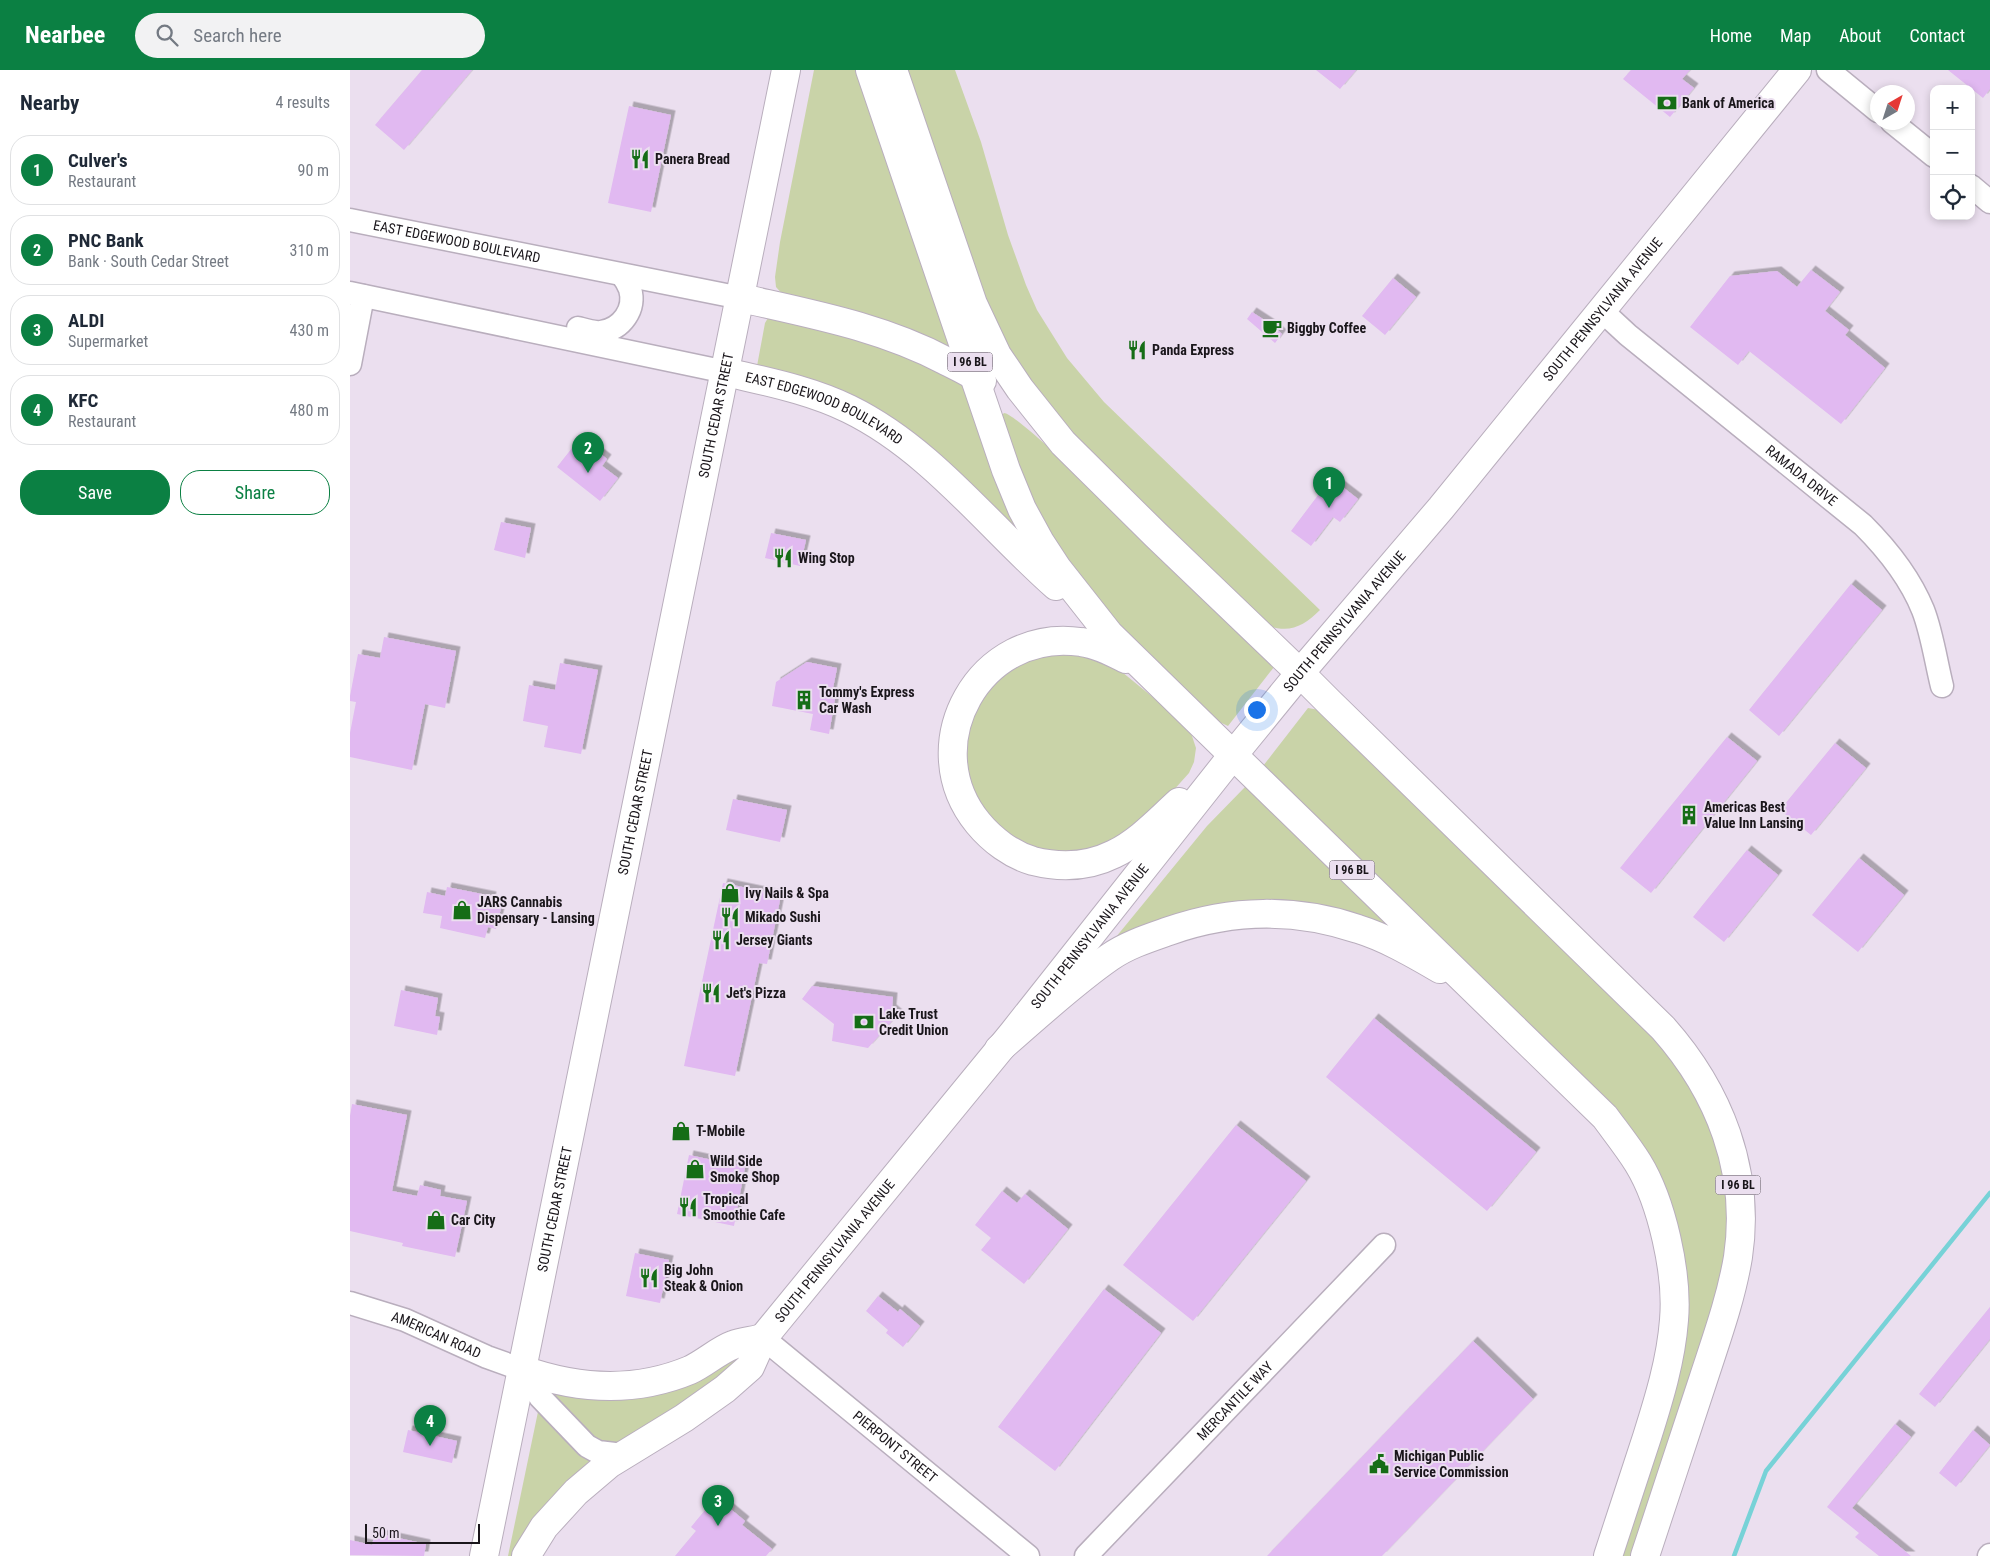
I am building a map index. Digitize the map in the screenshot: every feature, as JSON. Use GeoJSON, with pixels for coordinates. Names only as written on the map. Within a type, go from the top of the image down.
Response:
{"type":"FeatureCollection","features":[{"type":"Feature","properties":{"kind":"main road","name":"SOUTH CEDAR STREET"},"geometry":{"type":"LineString","coordinates":[[484,1556],[786,70]]}},
{"type":"Feature","properties":{"kind":"main road","name":"I 96 BL"},"geometry":{"type":"LineString","coordinates":[[870,70],[1006,470],[1028,521],[1057,568],[1109,634],[1605,1117],[1639,1165],[1654,1199],[1668,1242],[1672,1268],[1675,1318],[1669,1362],[1608,1556]]}},
{"type":"Feature","properties":{"kind":"main road","name":"I 96 BL"},"geometry":{"type":"LineString","coordinates":[[893,70],[963,278],[984,328],[1000,360],[1020,390],[1063,444],[1300,672],[1663,1028],[1699,1073],[1721,1118],[1731,1146],[1738,1184],[1741,1220],[1738,1256],[1714,1345],[1645,1556]]}},
{"type":"Feature","properties":{"kind":"main road","name":"SOUTH PENNSYLVANIA AVENUE"},"geometry":{"type":"LineString","coordinates":[[526,1556],[544,1527],[567,1500],[600,1471],[701,1407],[750,1367],[763,1338],[999,1049],[1300,672],[1441,508],[1797,70]]}},
{"type":"Feature","properties":{"kind":"main road","name":"EAST EDGEWOOD BOULEVARD"},"geometry":{"type":"LineString","coordinates":[[741,298],[833,319],[886,335],[932,354],[975,376],[1063,444]]}},
{"type":"Feature","properties":{"kind":"main road","name":"EAST EDGEWOOD BOULEVARD"},"geometry":{"type":"LineString","coordinates":[[726,372],[814,394],[851,410],[890,433],[929,465],[1050,581],[1109,634]]}},
{"type":"Feature","properties":{"kind":"main road"},"geometry":{"type":"LineString","coordinates":[[1142,666],[1090,643],[1061,641],[1018,651],[991,667],[979,680],[963,703],[958,717],[953,757],[955,775],[961,797],[970,813],[988,834],[1013,852],[1039,862],[1070,866],[1100,860],[1122,850],[1134,841],[1233,755]]}},
{"type":"Feature","properties":{"kind":"main road"},"geometry":{"type":"LineString","coordinates":[[999,1049],[1111,956],[1145,940],[1190,924],[1234,915],[1282,913],[1330,920],[1360,929],[1399,946],[1470,985]]}},
{"type":"Feature","properties":{"kind":"main road"},"geometry":{"type":"LineString","coordinates":[[522,1370],[552,1380],[583,1386],[640,1384],[686,1371],[732,1345],[763,1338]]}},
{"type":"Feature","properties":{"kind":"street"},"geometry":{"type":"LineString","coordinates":[[1828,70],[1870,104]]}},
{"type":"Feature","properties":{"kind":"street"},"geometry":{"type":"LineString","coordinates":[[1902,130],[1930,153]]}},
{"type":"Feature","properties":{"kind":"street"},"geometry":{"type":"LineString","coordinates":[[1975,189],[1990,202]]}},
{"type":"Feature","properties":{"kind":"street","name":"EAST EDGEWOOD BOULEVARD"},"geometry":{"type":"LineString","coordinates":[[350,220],[741,298]]}},
{"type":"Feature","properties":{"kind":"street"},"geometry":{"type":"LineString","coordinates":[[350,232],[406,242],[445,240]]}},
{"type":"Feature","properties":{"kind":"street"},"geometry":{"type":"LineString","coordinates":[[422,308],[467,305],[599,332],[613,330],[623,321],[631,305],[630,289],[622,275]]}},
{"type":"Feature","properties":{"kind":"street","name":"EAST EDGEWOOD BOULEVARD"},"geometry":{"type":"LineString","coordinates":[[357,294],[726,372]]}},
{"type":"Feature","properties":{"kind":"street"},"geometry":{"type":"LineString","coordinates":[[350,364],[357,294]]}},
{"type":"Feature","properties":{"kind":"street","name":"RAMADA DRIVE"},"geometry":{"type":"LineString","coordinates":[[1601,310],[1628,335],[1863,525],[1884,546],[1906,579],[1923,611],[1942,686]]}},
{"type":"Feature","properties":{"kind":"street","name":"MERCANTILE WAY"},"geometry":{"type":"LineString","coordinates":[[1086,1556],[1384,1245]]}},
{"type":"Feature","properties":{"kind":"street","name":"AMERICAN ROAD"},"geometry":{"type":"LineString","coordinates":[[350,1303],[405,1320],[522,1370]]}},
{"type":"Feature","properties":{"kind":"street","name":"PIERPONT STREET"},"geometry":{"type":"LineString","coordinates":[[763,1338],[1028,1556]]}},
{"type":"Feature","properties":{"kind":"street"},"geometry":{"type":"LineString","coordinates":[[522,1370],[540,1397],[587,1446],[598,1452],[623,1455]]}},
{"type":"Feature","properties":{"kind":"green space"},"geometry":{"type":"Polygon","coordinates":[[[814,70],[859,70],[954,351],[899,325],[864,313],[839,306],[785,297],[776,287],[775,277],[780,242],[814,70]]]}},
{"type":"Feature","properties":{"kind":"green space"},"geometry":{"type":"Polygon","coordinates":[[[905,70],[955,70],[981,142],[1008,235],[1026,285],[1037,310],[1067,358],[1104,402],[1320,610],[1308,620],[1296,627],[1282,629],[1267,625],[1063,425],[1049,408],[996,329],[905,70]]]}},
{"type":"Feature","properties":{"kind":"green space"},"geometry":{"type":"Polygon","coordinates":[[[768,318],[872,341],[961,381],[1024,536],[938,461],[757,366],[765,323],[768,318]]]}},
{"type":"Feature","properties":{"kind":"green space"},"geometry":{"type":"Polygon","coordinates":[[[1004,413],[1020,423],[1090,486],[1274,667],[1228,726],[1213,719],[1105,611],[1040,522],[1001,416],[1004,413]]]}},
{"type":"Feature","properties":{"kind":"green space"},"geometry":{"type":"Polygon","coordinates":[[[1069,651],[1111,664],[1122,672],[1182,721],[1191,733],[1196,748],[1194,762],[1189,773],[1154,812],[1106,848],[1062,856],[1012,840],[976,802],[966,771],[969,722],[989,688],[1015,666],[1033,658],[1069,651]]]}},
{"type":"Feature","properties":{"kind":"green space"},"geometry":{"type":"Polygon","coordinates":[[[1308,708],[1319,710],[1646,1027],[1681,1069],[1711,1126],[1723,1170],[1728,1209],[1725,1266],[1655,1491],[1632,1556],[1621,1556],[1678,1375],[1665,1195],[1263,766],[1308,708]]]}},
{"type":"Feature","properties":{"kind":"green space"},"geometry":{"type":"Polygon","coordinates":[[[1245,787],[1249,788],[1389,927],[1347,917],[1116,937],[1207,826],[1245,787]]]}},
{"type":"Feature","properties":{"kind":"green space"},"geometry":{"type":"Polygon","coordinates":[[[737,1353],[744,1359],[627,1442],[602,1445],[546,1391],[737,1353]]]}},
{"type":"Feature","properties":{"kind":"green space"},"geometry":{"type":"Polygon","coordinates":[[[539,1407],[592,1461],[518,1556],[508,1556],[539,1407]]]}},
{"type":"Feature","properties":{"kind":"building"},"geometry":{"type":"Polygon","coordinates":[[[422,70],[472,70],[404,150],[375,125],[422,70]]]}},
{"type":"Feature","properties":{"kind":"building"},"geometry":{"type":"Polygon","coordinates":[[[1316,70],[1356,70],[1340,89],[1316,70]]]}},
{"type":"Feature","properties":{"kind":"building","name":"Bank of America"},"geometry":{"type":"Polygon","coordinates":[[[1631,70],[1690,70],[1682,79],[1694,88],[1670,117],[1623,79],[1631,70]]]}},
{"type":"Feature","properties":{"kind":"building"},"geometry":{"type":"Polygon","coordinates":[[[1948,70],[1990,70],[1990,89],[1983,98],[1975,92],[1975,85],[1967,85],[1948,70]]]}},
{"type":"Feature","properties":{"kind":"building","name":"Panera Bread"},"geometry":{"type":"Polygon","coordinates":[[[629,106],[671,115],[651,212],[608,203],[629,106]]]}},
{"type":"Feature","properties":{"kind":"building"},"geometry":{"type":"Polygon","coordinates":[[[1811,270],[1840,292],[1825,311],[1849,330],[1845,335],[1885,368],[1841,424],[1749,351],[1738,365],[1690,327],[1730,276],[1777,271],[1797,287],[1811,270]]]}},
{"type":"Feature","properties":{"kind":"building"},"geometry":{"type":"Polygon","coordinates":[[[1393,278],[1416,297],[1385,335],[1362,316],[1393,278]]]}},
{"type":"Feature","properties":{"kind":"building"},"geometry":{"type":"Polygon","coordinates":[[[1252,312],[1282,334],[1275,343],[1247,319],[1252,312]]]}},
{"type":"Feature","properties":{"kind":"building"},"geometry":{"type":"Polygon","coordinates":[[[580,438],[607,459],[602,466],[618,478],[600,501],[557,467],[580,438]]]}},
{"type":"Feature","properties":{"kind":"building"},"geometry":{"type":"Polygon","coordinates":[[[1331,478],[1358,499],[1340,522],[1333,517],[1311,546],[1291,531],[1331,478]]]}},
{"type":"Feature","properties":{"kind":"building"},"geometry":{"type":"Polygon","coordinates":[[[501,522],[531,528],[525,558],[494,550],[501,522]]]}},
{"type":"Feature","properties":{"kind":"building"},"geometry":{"type":"Polygon","coordinates":[[[771,533],[806,540],[800,566],[765,558],[771,533]]]}},
{"type":"Feature","properties":{"kind":"building"},"geometry":{"type":"Polygon","coordinates":[[[1851,584],[1882,610],[1779,736],[1749,710],[1851,584]]]}},
{"type":"Feature","properties":{"kind":"building"},"geometry":{"type":"Polygon","coordinates":[[[384,637],[456,651],[445,708],[425,704],[412,770],[350,757],[350,733],[356,702],[350,701],[350,696],[358,654],[380,658],[384,637]]]}},
{"type":"Feature","properties":{"kind":"building","name":"Tommy's Express Car Wash"},"geometry":{"type":"Polygon","coordinates":[[[807,662],[837,668],[832,693],[836,693],[829,734],[810,730],[813,714],[772,706],[776,682],[807,662]]]}},
{"type":"Feature","properties":{"kind":"building"},"geometry":{"type":"Polygon","coordinates":[[[560,663],[598,670],[581,754],[544,747],[548,726],[523,721],[529,685],[555,690],[560,663]]]}},
{"type":"Feature","properties":{"kind":"building","name":"Americas Best Value Inn Lansing"},"geometry":{"type":"Polygon","coordinates":[[[1727,737],[1757,761],[1651,893],[1620,868],[1727,737]]]}},
{"type":"Feature","properties":{"kind":"building"},"geometry":{"type":"Polygon","coordinates":[[[1835,743],[1866,768],[1811,835],[1780,810],[1835,743]]]}},
{"type":"Feature","properties":{"kind":"building"},"geometry":{"type":"Polygon","coordinates":[[[733,799],[787,810],[780,842],[726,830],[733,799]]]}},
{"type":"Feature","properties":{"kind":"building"},"geometry":{"type":"Polygon","coordinates":[[[1747,850],[1778,875],[1724,942],[1693,917],[1747,850]]]}},
{"type":"Feature","properties":{"kind":"building"},"geometry":{"type":"Polygon","coordinates":[[[1859,858],[1904,895],[1858,952],[1812,915],[1859,858]]]}},
{"type":"Feature","properties":{"kind":"building"},"geometry":{"type":"Polygon","coordinates":[[[723,883],[781,895],[767,964],[759,963],[735,1076],[684,1066],[723,883]]]}},
{"type":"Feature","properties":{"kind":"building","name":"JARS Cannabis Dispensary - Lansing"},"geometry":{"type":"Polygon","coordinates":[[[447,887],[492,896],[490,906],[501,908],[496,929],[488,927],[485,938],[440,928],[442,916],[423,913],[427,892],[445,896],[447,887]]]}},
{"type":"Feature","properties":{"kind":"building"},"geometry":{"type":"Polygon","coordinates":[[[812,986],[893,997],[892,1009],[898,1014],[868,1048],[832,1041],[834,1024],[802,999],[812,986]]]}},
{"type":"Feature","properties":{"kind":"building"},"geometry":{"type":"Polygon","coordinates":[[[401,990],[438,998],[435,1016],[440,1017],[437,1035],[394,1026],[401,990]]]}},
{"type":"Feature","properties":{"kind":"building"},"geometry":{"type":"Polygon","coordinates":[[[1374,1018],[1536,1152],[1487,1211],[1326,1077],[1374,1018]]]}},
{"type":"Feature","properties":{"kind":"building"},"geometry":{"type":"Polygon","coordinates":[[[352,1104],[407,1115],[392,1191],[417,1196],[420,1185],[441,1190],[440,1196],[467,1201],[455,1257],[402,1246],[403,1243],[350,1231],[350,1116],[352,1104]]]}},
{"type":"Feature","properties":{"kind":"building"},"geometry":{"type":"Polygon","coordinates":[[[1236,1125],[1306,1181],[1193,1321],[1123,1265],[1236,1125]]]}},
{"type":"Feature","properties":{"kind":"building"},"geometry":{"type":"Polygon","coordinates":[[[689,1155],[745,1167],[734,1226],[677,1214],[689,1155]]]}},
{"type":"Feature","properties":{"kind":"building"},"geometry":{"type":"Polygon","coordinates":[[[1002,1191],[1017,1203],[1025,1194],[1068,1229],[1024,1284],[981,1250],[991,1238],[975,1225],[1002,1191]]]}},
{"type":"Feature","properties":{"kind":"building"},"geometry":{"type":"Polygon","coordinates":[[[635,1253],[669,1260],[660,1303],[626,1296],[635,1253]]]}},
{"type":"Feature","properties":{"kind":"building"},"geometry":{"type":"Polygon","coordinates":[[[1104,1289],[1161,1333],[1055,1471],[998,1427],[1104,1289]]]}},
{"type":"Feature","properties":{"kind":"building"},"geometry":{"type":"Polygon","coordinates":[[[878,1296],[898,1312],[900,1309],[920,1326],[903,1347],[886,1333],[888,1330],[866,1311],[878,1296]]]}},
{"type":"Feature","properties":{"kind":"building"},"geometry":{"type":"Polygon","coordinates":[[[1990,1307],[1990,1339],[1935,1407],[1919,1394],[1990,1307]]]}},
{"type":"Feature","properties":{"kind":"building"},"geometry":{"type":"Polygon","coordinates":[[[1473,1341],[1533,1399],[1382,1556],[1267,1556],[1473,1341]]]}},
{"type":"Feature","properties":{"kind":"building"},"geometry":{"type":"Polygon","coordinates":[[[1895,1424],[1911,1437],[1852,1508],[1911,1556],[1879,1556],[1855,1537],[1859,1533],[1827,1507],[1895,1424]]]}},
{"type":"Feature","properties":{"kind":"building"},"geometry":{"type":"Polygon","coordinates":[[[408,1430],[457,1441],[452,1463],[403,1452],[408,1430]]]}},
{"type":"Feature","properties":{"kind":"building"},"geometry":{"type":"Polygon","coordinates":[[[1973,1430],[1990,1445],[1956,1487],[1939,1473],[1973,1430]]]}},
{"type":"Feature","properties":{"kind":"building"},"geometry":{"type":"Polygon","coordinates":[[[716,1497],[745,1521],[742,1525],[772,1549],[766,1556],[675,1556],[696,1531],[691,1527],[716,1497]]]}},
{"type":"Feature","properties":{"kind":"building"},"geometry":{"type":"Polygon","coordinates":[[[375,1533],[426,1544],[424,1556],[350,1555],[350,1540],[372,1545],[375,1533]]]}},
{"type":"Feature","properties":{"kind":"waterway"},"geometry":{"type":"LineString","coordinates":[[1734,1556],[1766,1471],[1990,1193]]}},
{"type":"Feature","properties":{"kind":"place","name":"Bank of America"},"geometry":{"type":"Point","coordinates":[1667,103]}},
{"type":"Feature","properties":{"kind":"place","name":"Panera Bread"},"geometry":{"type":"Point","coordinates":[640,159]}},
{"type":"Feature","properties":{"kind":"place","name":"Biggby Coffee"},"geometry":{"type":"Point","coordinates":[1272,328]}},
{"type":"Feature","properties":{"kind":"place","name":"Panda Express"},"geometry":{"type":"Point","coordinates":[1137,350]}},
{"type":"Feature","properties":{"kind":"place","name":"PNC Bank"},"geometry":{"type":"Point","coordinates":[588,473]}},
{"type":"Feature","properties":{"kind":"place","name":"Culver's"},"geometry":{"type":"Point","coordinates":[1329,508]}},
{"type":"Feature","properties":{"kind":"place","name":"Wing Stop"},"geometry":{"type":"Point","coordinates":[783,558]}},
{"type":"Feature","properties":{"kind":"place","name":"Tommy's Express Car Wash"},"geometry":{"type":"Point","coordinates":[804,700]}},
{"type":"Feature","properties":{"kind":"place","name":"Americas Best Value Inn Lansing"},"geometry":{"type":"Point","coordinates":[1689,815]}},
{"type":"Feature","properties":{"kind":"place","name":"Ivy Nails & Spa"},"geometry":{"type":"Point","coordinates":[730,893]}},
{"type":"Feature","properties":{"kind":"place","name":"JARS Cannabis Dispensary - Lansing"},"geometry":{"type":"Point","coordinates":[462,910]}},
{"type":"Feature","properties":{"kind":"place","name":"Mikado Sushi"},"geometry":{"type":"Point","coordinates":[730,917]}},
{"type":"Feature","properties":{"kind":"place","name":"Jersey Giants"},"geometry":{"type":"Point","coordinates":[721,940]}},
{"type":"Feature","properties":{"kind":"place","name":"Jet's Pizza"},"geometry":{"type":"Point","coordinates":[711,993]}},
{"type":"Feature","properties":{"kind":"place","name":"Lake Trust Credit Union"},"geometry":{"type":"Point","coordinates":[864,1022]}},
{"type":"Feature","properties":{"kind":"place","name":"T-Mobile"},"geometry":{"type":"Point","coordinates":[681,1131]}},
{"type":"Feature","properties":{"kind":"place","name":"Wild Side Smoke Shop"},"geometry":{"type":"Point","coordinates":[695,1169]}},
{"type":"Feature","properties":{"kind":"place","name":"Tropical Smoothie Cafe"},"geometry":{"type":"Point","coordinates":[688,1207]}},
{"type":"Feature","properties":{"kind":"place","name":"Car City"},"geometry":{"type":"Point","coordinates":[436,1220]}},
{"type":"Feature","properties":{"kind":"place","name":"Big John Steak & Onion"},"geometry":{"type":"Point","coordinates":[649,1278]}},
{"type":"Feature","properties":{"kind":"place","name":"KFC"},"geometry":{"type":"Point","coordinates":[430,1446]}},
{"type":"Feature","properties":{"kind":"place","name":"Michigan Public Service Commission"},"geometry":{"type":"Point","coordinates":[1379,1464]}},
{"type":"Feature","properties":{"kind":"place","name":"ALDI"},"geometry":{"type":"Point","coordinates":[718,1526]}}]}
